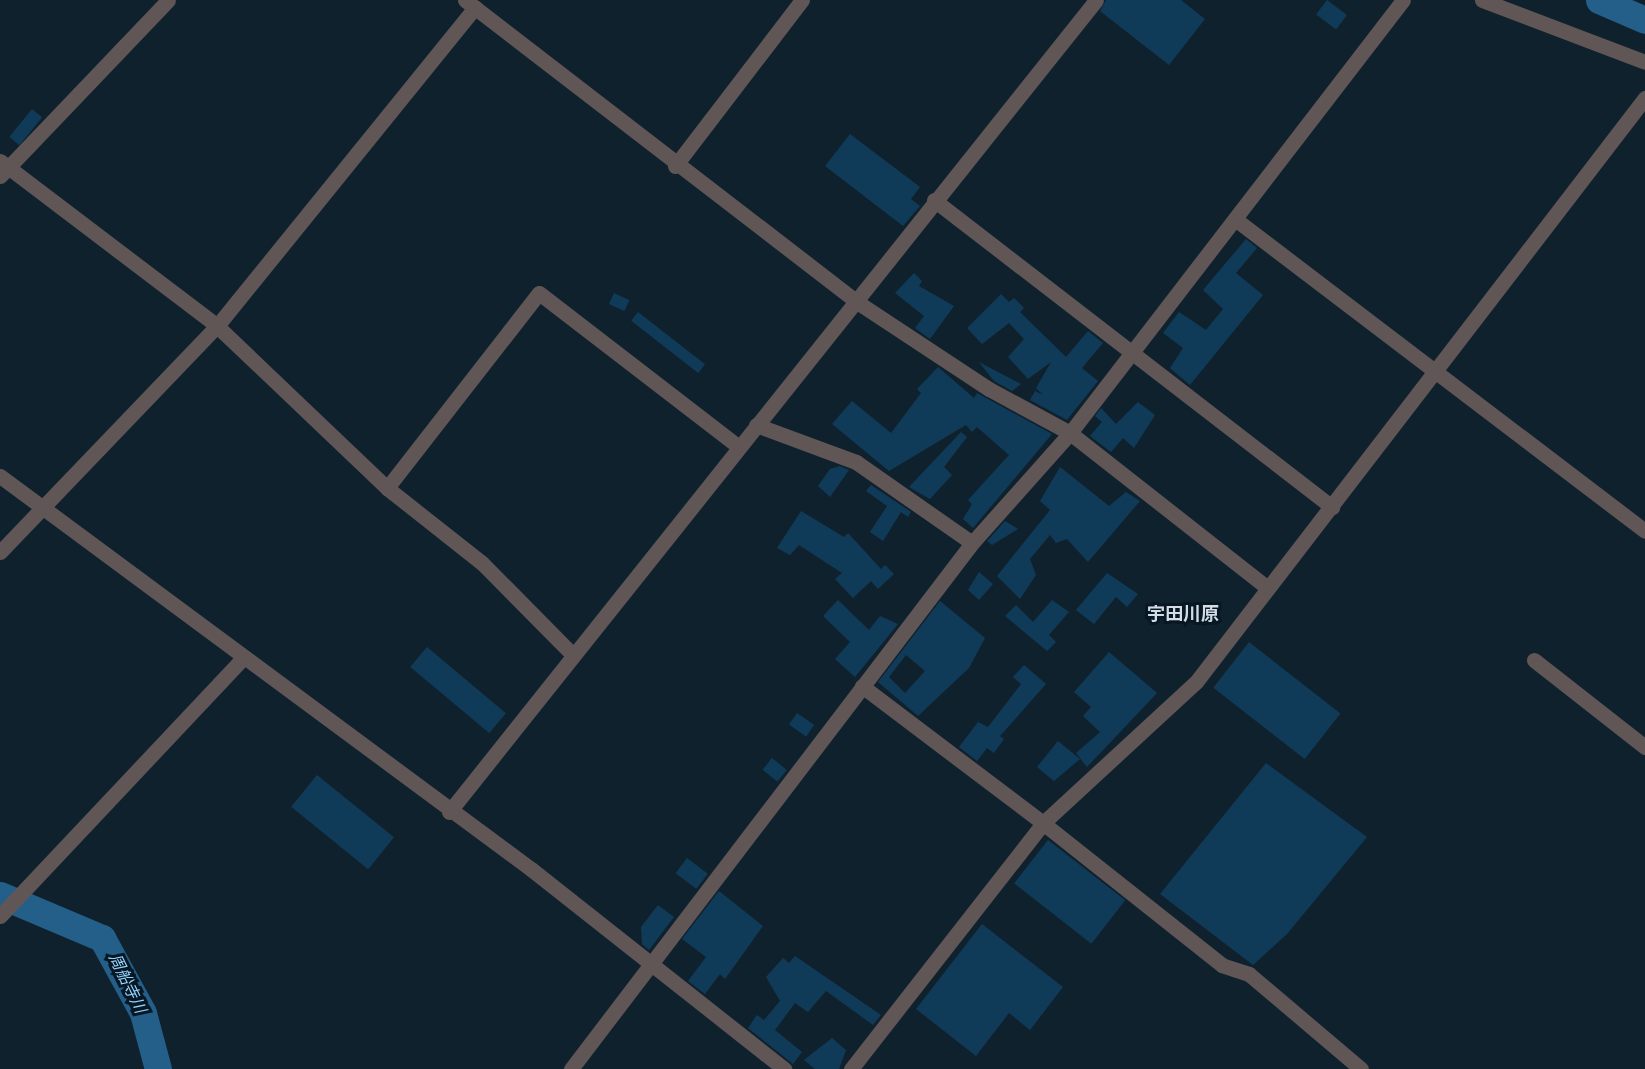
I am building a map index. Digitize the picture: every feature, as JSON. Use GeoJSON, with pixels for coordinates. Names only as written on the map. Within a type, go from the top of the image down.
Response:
{"type":"FeatureCollection","features":[{"type":"Feature","properties":{"kind":"street"},"geometry":{"type":"LineString","coordinates":[[168,0],[3,168],[217,326],[387,488],[482,563],[573,656]]}},
{"type":"Feature","properties":{"kind":"street"},"geometry":{"type":"LineString","coordinates":[[675,166],[802,0]]}},
{"type":"Feature","properties":{"kind":"street"},"geometry":{"type":"LineString","coordinates":[[449,812],[933,200],[1096,0]]}},
{"type":"Feature","properties":{"kind":"street"},"geometry":{"type":"LineString","coordinates":[[571,1069],[972,543],[1070,433],[1403,0]]}},
{"type":"Feature","properties":{"kind":"street"},"geometry":{"type":"LineString","coordinates":[[1482,0],[1645,62]]}},
{"type":"Feature","properties":{"kind":"street"},"geometry":{"type":"LineString","coordinates":[[0,552],[217,326],[470,4],[675,166],[854,300],[989,389],[1070,433],[1268,588]]}},
{"type":"Feature","properties":{"kind":"street"},"geometry":{"type":"LineString","coordinates":[[851,1069],[1043,824],[1196,682],[1440,371],[1645,98]]}},
{"type":"Feature","properties":{"kind":"street"},"geometry":{"type":"LineString","coordinates":[[933,200],[1130,354],[1332,507]]}},
{"type":"Feature","properties":{"kind":"street"},"geometry":{"type":"LineString","coordinates":[[1235,219],[1440,371],[1645,531]]}},
{"type":"Feature","properties":{"kind":"street"},"geometry":{"type":"LineString","coordinates":[[387,488],[539,293],[738,446]]}},
{"type":"Feature","properties":{"kind":"street"},"geometry":{"type":"LineString","coordinates":[[756,424],[855,462],[972,543]]}},
{"type":"Feature","properties":{"kind":"street"},"geometry":{"type":"LineString","coordinates":[[0,476],[650,964],[784,1069]]}},
{"type":"Feature","properties":{"kind":"street"},"geometry":{"type":"LineString","coordinates":[[4,912],[244,657]]}},
{"type":"Feature","properties":{"kind":"street"},"geometry":{"type":"LineString","coordinates":[[1534,660],[1645,747]]}},
{"type":"Feature","properties":{"kind":"street"},"geometry":{"type":"LineString","coordinates":[[862,686],[1222,965],[1249,974],[1361,1069]]}},
{"type":"Feature","properties":{"kind":"building"},"geometry":{"type":"Polygon","coordinates":[[[1106,0],[1181,0],[1205,19],[1169,65],[1100,11],[1106,0]]]}},
{"type":"Feature","properties":{"kind":"building"},"geometry":{"type":"Polygon","coordinates":[[[1327,0],[1347,15],[1336,29],[1316,14],[1327,0]]]}},
{"type":"Feature","properties":{"kind":"building"},"geometry":{"type":"Polygon","coordinates":[[[32,109],[42,117],[19,145],[9,137],[32,109]]]}},
{"type":"Feature","properties":{"kind":"building"},"geometry":{"type":"Polygon","coordinates":[[[850,134],[920,187],[911,199],[920,206],[903,226],[825,166],[850,134]]]}},
{"type":"Feature","properties":{"kind":"building"},"geometry":{"type":"Polygon","coordinates":[[[1246,239],[1257,248],[1236,273],[1263,295],[1190,385],[1170,368],[1183,348],[1163,333],[1179,312],[1206,330],[1223,309],[1203,290],[1246,239]]]}},
{"type":"Feature","properties":{"kind":"building"},"geometry":{"type":"Polygon","coordinates":[[[914,273],[922,281],[919,286],[954,306],[930,339],[915,328],[924,316],[895,293],[914,273]]]}},
{"type":"Feature","properties":{"kind":"building"},"geometry":{"type":"Polygon","coordinates":[[[614,293],[629,300],[624,311],[609,304],[614,293]]]}},
{"type":"Feature","properties":{"kind":"building"},"geometry":{"type":"Polygon","coordinates":[[[1001,294],[1009,302],[1014,298],[1024,308],[1020,312],[1066,357],[1088,331],[1103,343],[1082,368],[1098,381],[1067,420],[1030,400],[1035,391],[1043,395],[1036,388],[1051,362],[1028,379],[1008,357],[1024,339],[1009,323],[982,344],[967,328],[1001,294]]]}},
{"type":"Feature","properties":{"kind":"building"},"geometry":{"type":"Polygon","coordinates":[[[638,312],[705,364],[698,373],[631,321],[638,312]]]}},
{"type":"Feature","properties":{"kind":"building"},"geometry":{"type":"Polygon","coordinates":[[[979,362],[1021,384],[1012,391],[994,381],[979,362]]]}},
{"type":"Feature","properties":{"kind":"building"},"geometry":{"type":"Polygon","coordinates":[[[938,367],[974,398],[977,393],[1052,434],[973,528],[963,519],[972,504],[968,500],[1009,455],[977,427],[972,432],[966,425],[889,471],[832,424],[852,401],[891,433],[921,393],[917,389],[938,367]]]}},
{"type":"Feature","properties":{"kind":"building"},"geometry":{"type":"Polygon","coordinates":[[[1138,402],[1155,415],[1134,448],[1123,438],[1111,452],[1090,436],[1102,422],[1095,416],[1101,408],[1116,424],[1138,402]]]}},
{"type":"Feature","properties":{"kind":"building"},"geometry":{"type":"Polygon","coordinates":[[[961,432],[967,437],[944,467],[952,475],[930,499],[909,487],[961,432]]]}},
{"type":"Feature","properties":{"kind":"building"},"geometry":{"type":"Polygon","coordinates":[[[840,466],[849,470],[830,497],[818,486],[830,469],[840,466]]]}},
{"type":"Feature","properties":{"kind":"building"},"geometry":{"type":"Polygon","coordinates":[[[1060,467],[1109,506],[1126,492],[1140,501],[1088,562],[1067,539],[1056,543],[1050,535],[1030,559],[1036,575],[1020,599],[997,576],[1050,510],[1040,501],[1060,467]]]}},
{"type":"Feature","properties":{"kind":"building"},"geometry":{"type":"Polygon","coordinates":[[[871,485],[911,512],[908,517],[901,512],[883,541],[870,532],[887,506],[866,491],[871,485]]]}},
{"type":"Feature","properties":{"kind":"building"},"geometry":{"type":"Polygon","coordinates":[[[801,511],[844,537],[848,533],[881,569],[885,565],[894,574],[878,589],[871,581],[853,598],[835,579],[842,573],[799,545],[790,555],[777,548],[801,511]]]}},
{"type":"Feature","properties":{"kind":"building"},"geometry":{"type":"Polygon","coordinates":[[[1005,521],[1018,529],[992,545],[987,541],[1005,521]]]}},
{"type":"Feature","properties":{"kind":"building"},"geometry":{"type":"Polygon","coordinates":[[[979,572],[993,584],[979,600],[968,590],[979,572]]]}},
{"type":"Feature","properties":{"kind":"building"},"geometry":{"type":"Polygon","coordinates":[[[1107,573],[1138,594],[1127,607],[1116,597],[1094,624],[1076,610],[1107,573]]]}},
{"type":"Feature","properties":{"kind":"building"},"geometry":{"type":"Polygon","coordinates":[[[838,600],[869,630],[880,616],[898,624],[855,677],[835,659],[850,642],[823,616],[838,600]]]}},
{"type":"Feature","properties":{"kind":"building"},"geometry":{"type":"Polygon","coordinates":[[[1052,600],[1069,612],[1049,635],[1056,642],[1047,651],[1005,616],[1016,605],[1033,622],[1052,600]]]}},
{"type":"Feature","properties":{"kind":"building"},"geometry":{"type":"Polygon","coordinates":[[[940,601],[985,638],[969,668],[918,716],[878,682],[940,601]],[[906,655],[889,677],[905,693],[925,671],[906,655]]]}},
{"type":"Feature","properties":{"kind":"building"},"geometry":{"type":"Polygon","coordinates":[[[1249,642],[1340,713],[1305,759],[1213,688],[1249,642]]]}},
{"type":"Feature","properties":{"kind":"building"},"geometry":{"type":"Polygon","coordinates":[[[427,647],[506,713],[489,733],[410,667],[427,647]]]}},
{"type":"Feature","properties":{"kind":"building"},"geometry":{"type":"Polygon","coordinates":[[[1109,652],[1157,693],[1087,767],[1076,753],[1100,732],[1083,716],[1091,707],[1074,692],[1109,652]]]}},
{"type":"Feature","properties":{"kind":"building"},"geometry":{"type":"Polygon","coordinates":[[[1024,665],[1046,684],[1000,736],[1004,739],[994,753],[987,748],[977,761],[959,747],[978,722],[988,727],[1021,684],[1013,677],[1024,665]]]}},
{"type":"Feature","properties":{"kind":"building"},"geometry":{"type":"Polygon","coordinates":[[[797,713],[814,725],[806,737],[789,724],[797,713]]]}},
{"type":"Feature","properties":{"kind":"building"},"geometry":{"type":"Polygon","coordinates":[[[1058,741],[1080,759],[1054,781],[1037,767],[1058,741]]]}},
{"type":"Feature","properties":{"kind":"building"},"geometry":{"type":"Polygon","coordinates":[[[772,758],[787,770],[777,782],[763,770],[772,758]]]}},
{"type":"Feature","properties":{"kind":"building"},"geometry":{"type":"Polygon","coordinates":[[[1266,763],[1367,837],[1287,934],[1253,965],[1160,894],[1266,763]]]}},
{"type":"Feature","properties":{"kind":"building"},"geometry":{"type":"Polygon","coordinates":[[[317,775],[394,837],[368,869],[291,807],[317,775]]]}},
{"type":"Feature","properties":{"kind":"building"},"geometry":{"type":"Polygon","coordinates":[[[1048,840],[1125,900],[1091,944],[1014,883],[1048,840]]]}},
{"type":"Feature","properties":{"kind":"building"},"geometry":{"type":"Polygon","coordinates":[[[687,858],[708,874],[696,889],[676,873],[687,858]]]}},
{"type":"Feature","properties":{"kind":"building"},"geometry":{"type":"Polygon","coordinates":[[[719,891],[763,926],[725,979],[720,974],[705,994],[688,981],[706,957],[682,939],[719,891]]]}},
{"type":"Feature","properties":{"kind":"building"},"geometry":{"type":"Polygon","coordinates":[[[658,905],[674,917],[649,950],[642,944],[641,927],[658,905]]]}},
{"type":"Feature","properties":{"kind":"building"},"geometry":{"type":"Polygon","coordinates":[[[982,924],[1063,987],[1030,1030],[1009,1013],[976,1056],[916,1009],[982,924]]]}},
{"type":"Feature","properties":{"kind":"building"},"geometry":{"type":"Polygon","coordinates":[[[795,956],[881,1015],[873,1025],[826,991],[808,1012],[795,1003],[775,1030],[802,1052],[793,1064],[748,1028],[757,1015],[764,1020],[780,1001],[766,977],[783,958],[789,963],[795,956]]]}},
{"type":"Feature","properties":{"kind":"building"},"geometry":{"type":"Polygon","coordinates":[[[832,1038],[846,1050],[839,1069],[815,1069],[804,1060],[832,1038]]]}},
{"type":"Feature","properties":{"kind":"waterway"},"geometry":{"type":"LineString","coordinates":[[1599,0],[1645,20]]}},
{"type":"Feature","properties":{"kind":"waterway","name":"周船寺川"},"geometry":{"type":"LineString","coordinates":[[0,895],[102,938],[143,1013],[158,1069]]}},
{"type":"Feature","properties":{"kind":"district","name":"宇田川原"},"geometry":{"type":"Point","coordinates":[1183,613]}}]}
